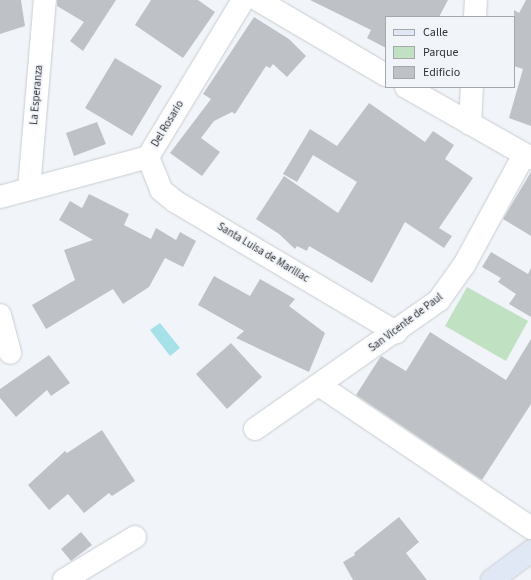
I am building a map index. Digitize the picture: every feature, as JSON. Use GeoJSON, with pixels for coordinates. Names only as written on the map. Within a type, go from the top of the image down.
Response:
{"type":"FeatureCollection","features":[{"type":"Feature","properties":{"kind":"main road"},"geometry":{"type":"LineString","coordinates":[[492,580],[531,551]]}},
{"type":"Feature","properties":{"kind":"street","name":"La Esperanza"},"geometry":{"type":"LineString","coordinates":[[28,189],[45,0]]}},
{"type":"Feature","properties":{"kind":"street"},"geometry":{"type":"LineString","coordinates":[[475,16],[476,0]]}},
{"type":"Feature","properties":{"kind":"street","name":"Del Rosario"},"geometry":{"type":"LineString","coordinates":[[0,197],[148,157],[256,1]]}},
{"type":"Feature","properties":{"kind":"street"},"geometry":{"type":"LineString","coordinates":[[256,1],[385,74]]}},
{"type":"Feature","properties":{"kind":"street"},"geometry":{"type":"LineString","coordinates":[[408,88],[528,156]]}},
{"type":"Feature","properties":{"kind":"street"},"geometry":{"type":"LineString","coordinates":[[470,124],[472,88]]}},
{"type":"Feature","properties":{"kind":"street","name":"San Vicente de Paul"},"geometry":{"type":"LineString","coordinates":[[255,429],[396,332],[439,300],[452,283],[528,156]]}},
{"type":"Feature","properties":{"kind":"street","name":"Santa Luisa de Marillac"},"geometry":{"type":"LineString","coordinates":[[148,157],[161,190],[176,202],[396,332]]}},
{"type":"Feature","properties":{"kind":"street"},"geometry":{"type":"LineString","coordinates":[[0,315],[10,353]]}},
{"type":"Feature","properties":{"kind":"street"},"geometry":{"type":"LineString","coordinates":[[319,385],[531,528]]}},
{"type":"Feature","properties":{"kind":"street"},"geometry":{"type":"LineString","coordinates":[[64,580],[135,537]]}},
{"type":"Feature","properties":{"kind":"green space"},"geometry":{"type":"Polygon","coordinates":[[[467,287],[528,321],[506,361],[445,326],[467,287]]]}},
{"type":"Feature","properties":{"kind":"water"},"geometry":{"type":"Polygon","coordinates":[[[160,323],[180,348],[170,356],[150,330],[160,323]]]}},
{"type":"Feature","properties":{"kind":"building"},"geometry":{"type":"Polygon","coordinates":[[[0,0],[21,0],[25,26],[0,34],[0,0]]]}},
{"type":"Feature","properties":{"kind":"building"},"geometry":{"type":"Polygon","coordinates":[[[57,0],[116,0],[83,51],[70,41],[84,22],[57,6],[57,0]]]}},
{"type":"Feature","properties":{"kind":"building"},"geometry":{"type":"Polygon","coordinates":[[[151,0],[198,0],[215,12],[183,58],[135,25],[151,0]]]}},
{"type":"Feature","properties":{"kind":"building"},"geometry":{"type":"Polygon","coordinates":[[[310,0],[448,0],[440,16],[385,16],[385,47],[367,38],[371,30],[310,0]]]}},
{"type":"Feature","properties":{"kind":"building"},"geometry":{"type":"Polygon","coordinates":[[[526,0],[531,0],[531,126],[509,118],[523,69],[515,66],[514,10],[519,13],[526,0]]]}},
{"type":"Feature","properties":{"kind":"building"},"geometry":{"type":"Polygon","coordinates":[[[254,17],[289,39],[306,56],[287,77],[273,64],[270,68],[266,66],[235,114],[232,112],[214,121],[201,138],[220,152],[202,176],[170,153],[211,99],[203,94],[254,17]]]}},
{"type":"Feature","properties":{"kind":"building"},"geometry":{"type":"Polygon","coordinates":[[[115,58],[162,86],[132,136],[85,108],[115,58]]]}},
{"type":"Feature","properties":{"kind":"building"},"geometry":{"type":"Polygon","coordinates":[[[369,103],[425,142],[433,131],[454,145],[445,159],[473,178],[439,228],[452,236],[444,248],[405,222],[372,283],[309,246],[307,251],[297,246],[295,249],[279,234],[256,219],[284,176],[338,213],[357,182],[313,155],[297,182],[283,174],[310,129],[337,146],[369,103]]]}},
{"type":"Feature","properties":{"kind":"building"},"geometry":{"type":"Polygon","coordinates":[[[97,122],[106,144],[74,156],[66,133],[97,122]]]}},
{"type":"Feature","properties":{"kind":"building"},"geometry":{"type":"Polygon","coordinates":[[[531,172],[531,236],[503,219],[531,172]]]}},
{"type":"Feature","properties":{"kind":"building"},"geometry":{"type":"Polygon","coordinates":[[[89,194],[129,214],[124,225],[151,239],[156,228],[176,240],[180,232],[196,241],[183,267],[165,258],[149,287],[123,304],[113,289],[46,329],[32,305],[75,280],[64,250],[93,240],[59,220],[70,201],[82,208],[89,194]]]}},
{"type":"Feature","properties":{"kind":"building"},"geometry":{"type":"Polygon","coordinates":[[[491,252],[528,274],[531,268],[531,317],[509,304],[516,294],[498,282],[501,278],[482,267],[491,252]]]}},
{"type":"Feature","properties":{"kind":"building"},"geometry":{"type":"Polygon","coordinates":[[[214,276],[250,296],[260,279],[295,299],[289,306],[325,333],[309,372],[236,338],[244,331],[198,305],[214,276]]]}},
{"type":"Feature","properties":{"kind":"building"},"geometry":{"type":"Polygon","coordinates":[[[430,332],[506,380],[531,339],[531,404],[482,480],[356,395],[381,356],[406,371],[430,332]]]}},
{"type":"Feature","properties":{"kind":"building"},"geometry":{"type":"Polygon","coordinates":[[[231,343],[262,377],[227,409],[196,374],[231,343]]]}},
{"type":"Feature","properties":{"kind":"building"},"geometry":{"type":"Polygon","coordinates":[[[49,355],[70,383],[51,396],[47,390],[16,417],[0,398],[0,389],[49,355]]]}},
{"type":"Feature","properties":{"kind":"building"},"geometry":{"type":"Polygon","coordinates":[[[102,430],[135,481],[112,496],[109,493],[84,513],[68,494],[49,510],[28,485],[65,451],[67,453],[102,430]]]}},
{"type":"Feature","properties":{"kind":"building"},"geometry":{"type":"Polygon","coordinates":[[[399,517],[419,542],[406,553],[427,580],[353,580],[343,562],[355,555],[354,553],[399,517]]]}},
{"type":"Feature","properties":{"kind":"building"},"geometry":{"type":"Polygon","coordinates":[[[81,532],[92,545],[71,561],[61,549],[81,532]]]}}]}
